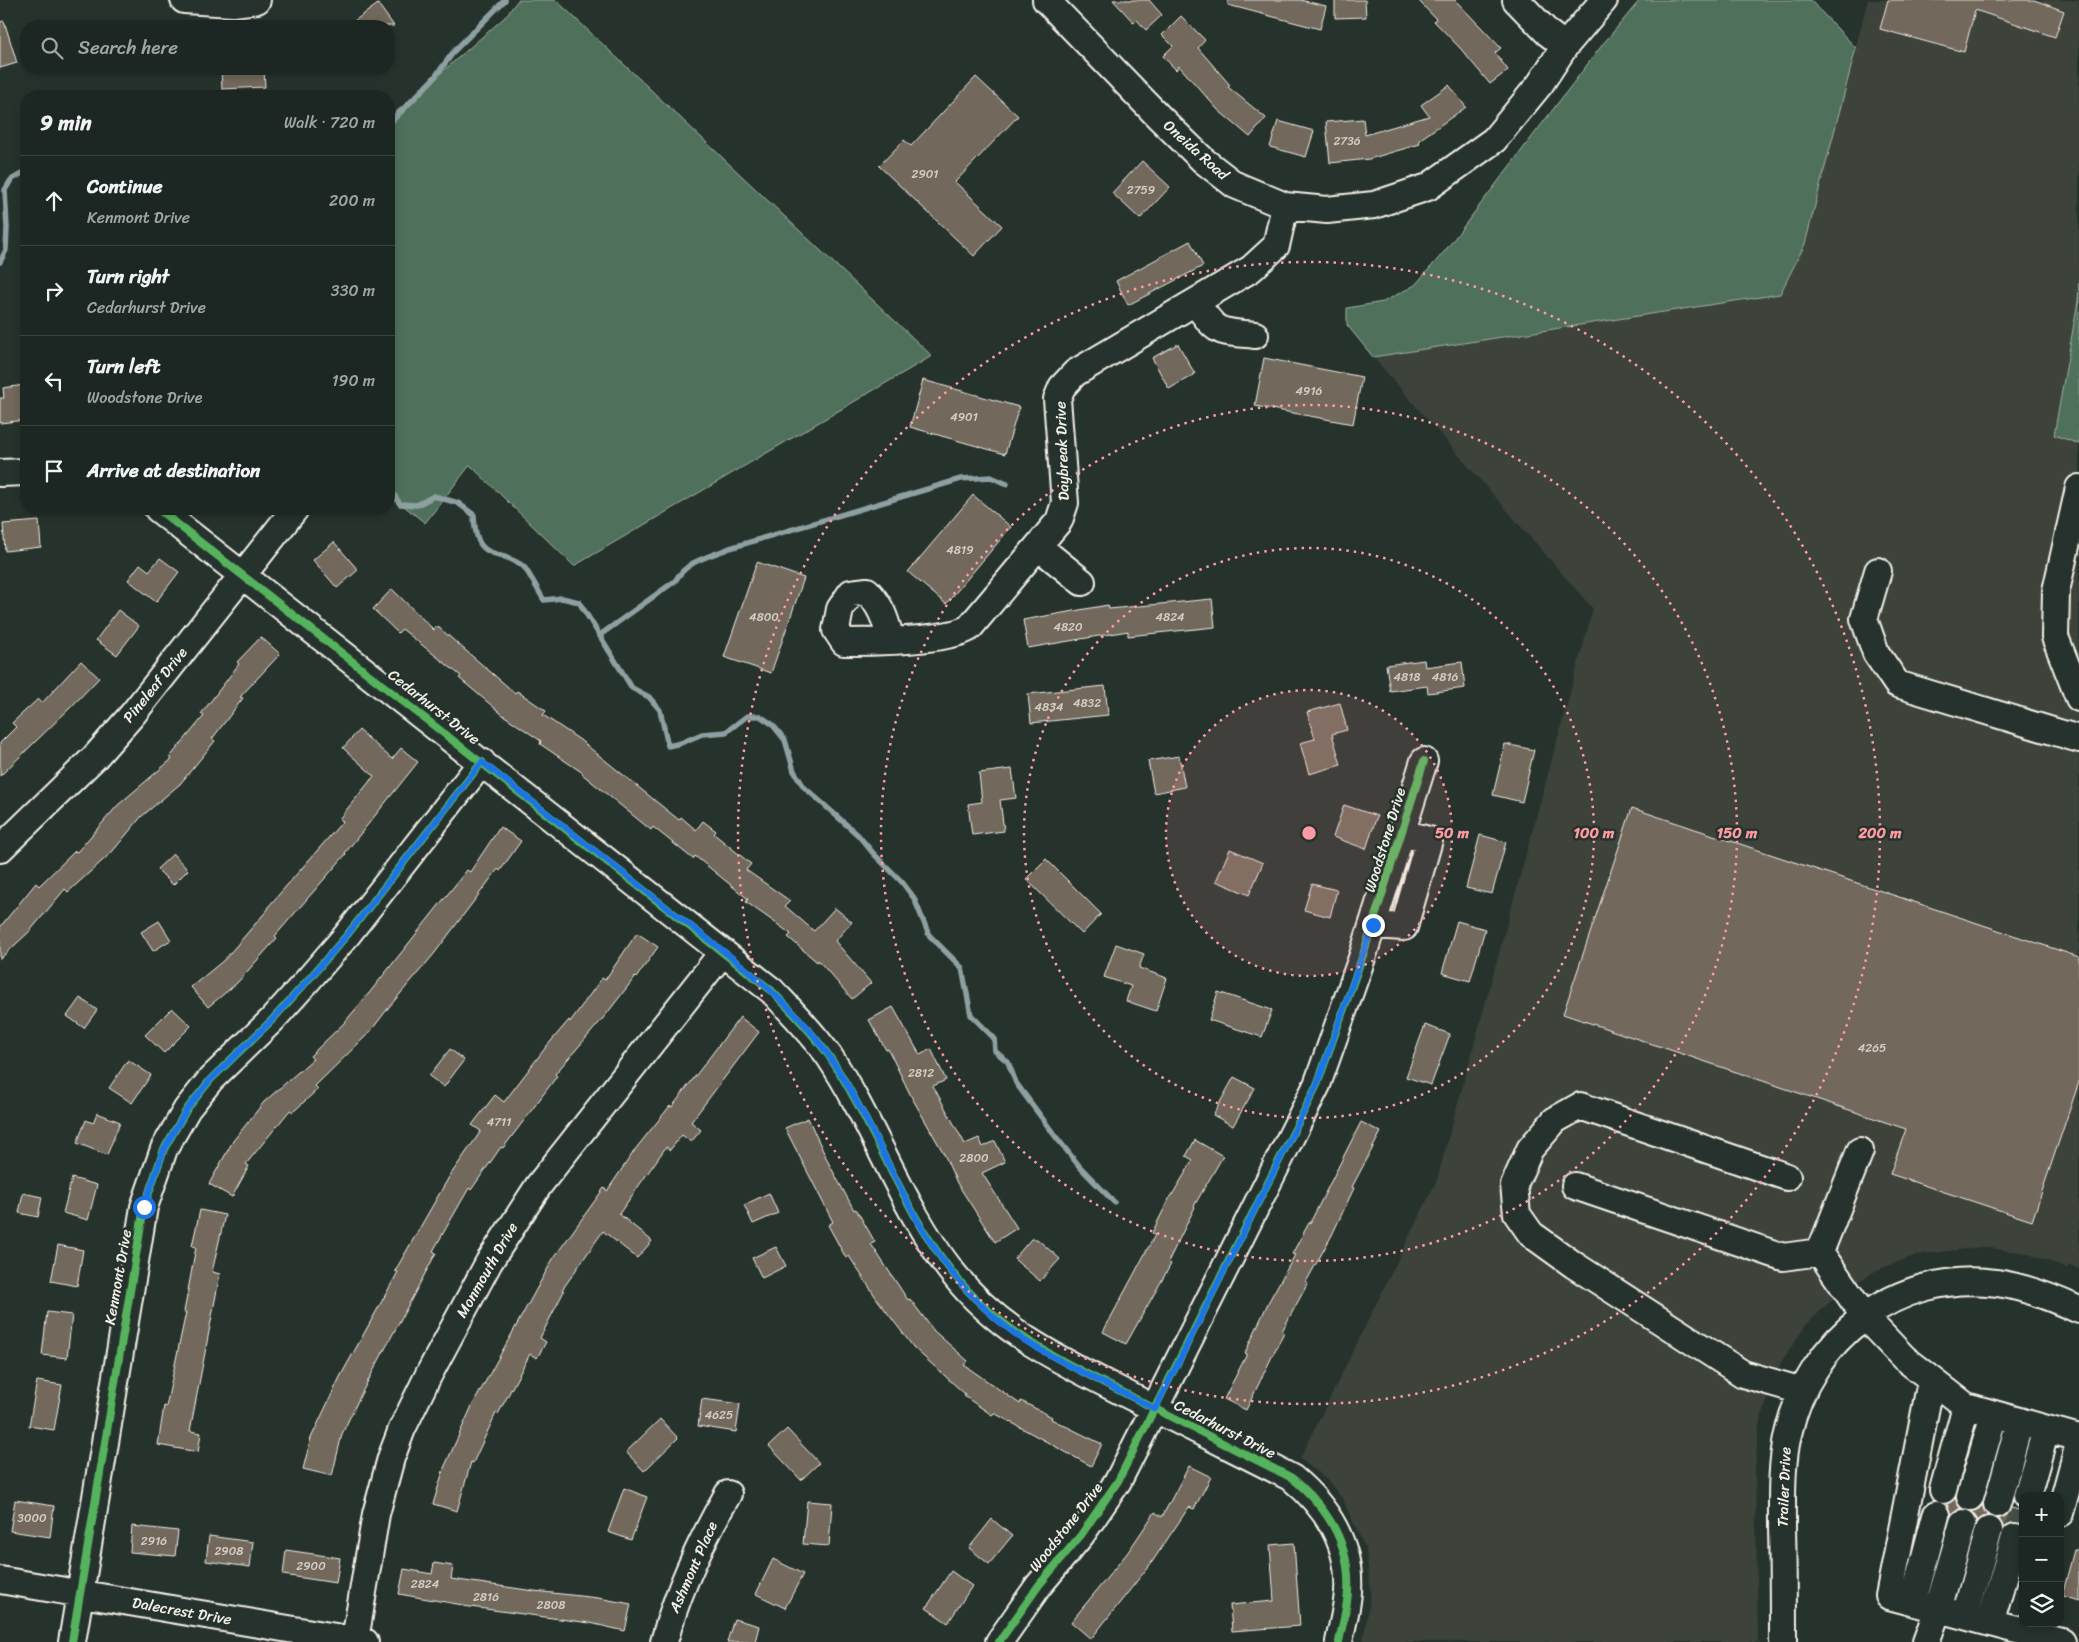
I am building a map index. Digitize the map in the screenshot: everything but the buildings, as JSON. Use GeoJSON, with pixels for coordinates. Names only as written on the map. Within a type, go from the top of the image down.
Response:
{"type":"FeatureCollection","features":[{"type":"Feature","properties":{"kind":"street"},"geometry":{"type":"LineString","coordinates":[[184,0],[233,3],[257,0]]}},
{"type":"Feature","properties":{"kind":"street","name":"Oneida Road"},"geometry":{"type":"LineString","coordinates":[[1046,0],[1204,161],[1235,184],[1285,206],[1327,210],[1374,205],[1428,187],[1494,140],[1540,84],[1565,46],[1604,0]]}},
{"type":"Feature","properties":{"kind":"street"},"geometry":{"type":"LineString","coordinates":[[1516,0],[1548,33],[1565,46]]}},
{"type":"Feature","properties":{"kind":"street","name":"Daybreak Drive"},"geometry":{"type":"LineString","coordinates":[[899,640],[954,635],[964,632],[1039,547],[1059,521],[1065,503],[1057,406],[1062,387],[1075,373],[1251,269],[1276,246],[1285,206]]}},
{"type":"Feature","properties":{"kind":"street"},"geometry":{"type":"LineString","coordinates":[[1195,302],[1213,327],[1220,331],[1255,335]]}},
{"type":"Feature","properties":{"kind":"street"},"geometry":{"type":"LineString","coordinates":[[0,473],[20,472]]}},
{"type":"Feature","properties":{"kind":"street"},"geometry":{"type":"LineString","coordinates":[[2079,488],[2072,551],[2056,592],[2055,637],[2079,698]]}},
{"type":"Feature","properties":{"kind":"street","name":"Cedarhurst Drive"},"geometry":{"type":"LineString","coordinates":[[166,515],[772,991],[805,1026],[829,1056],[851,1093],[922,1228],[937,1252],[970,1293],[998,1320],[1046,1353],[1292,1478],[1311,1494],[1323,1509],[1338,1537],[1345,1559],[1348,1591],[1339,1642]]}},
{"type":"Feature","properties":{"kind":"street","name":"Pineleaf Drive"},"geometry":{"type":"LineString","coordinates":[[0,849],[94,757],[126,722],[289,515]]}},
{"type":"Feature","properties":{"kind":"street"},"geometry":{"type":"LineString","coordinates":[[1039,547],[1082,582]]}},
{"type":"Feature","properties":{"kind":"street"},"geometry":{"type":"LineString","coordinates":[[1878,571],[1864,619],[1876,653],[1897,684],[2079,738]]}},
{"type":"Feature","properties":{"kind":"street","name":"Woodstone Drive"},"geometry":{"type":"LineString","coordinates":[[999,1642],[1034,1592],[1099,1511],[1118,1481],[1317,1085],[1373,925],[1424,761]]}},
{"type":"Feature","properties":{"kind":"street","name":"Kenmont Drive"},"geometry":{"type":"LineString","coordinates":[[72,1642],[144,1207],[164,1149],[187,1109],[211,1079],[272,1020],[347,935],[482,762]]}},
{"type":"Feature","properties":{"kind":"street","name":"Monmouth Drive"},"geometry":{"type":"LineString","coordinates":[[360,1641],[376,1514],[391,1458],[415,1402],[506,1233],[539,1185],[724,952]]}},
{"type":"Feature","properties":{"kind":"street"},"geometry":{"type":"LineString","coordinates":[[1787,1177],[1580,1106],[1555,1120],[1530,1149],[1514,1185],[1517,1214],[1531,1234],[1743,1374],[1802,1391]]}},
{"type":"Feature","properties":{"kind":"street"},"geometry":{"type":"LineString","coordinates":[[1820,1252],[1860,1151]]}},
{"type":"Feature","properties":{"kind":"street"},"geometry":{"type":"LineString","coordinates":[[1575,1186],[1783,1257],[1820,1252]]}},
{"type":"Feature","properties":{"kind":"street"},"geometry":{"type":"LineString","coordinates":[[1820,1252],[1864,1316],[1904,1358],[1931,1381],[1966,1406],[2046,1429],[2078,1448],[2064,1499]]}},
{"type":"Feature","properties":{"kind":"street","name":"Trailer Drive"},"geometry":{"type":"LineString","coordinates":[[1784,1642],[1782,1497],[1784,1450],[1794,1411],[1802,1391],[1819,1360],[1830,1346],[1864,1316],[1906,1293],[1951,1283],[1996,1282],[2024,1288],[2079,1310]]}},
{"type":"Feature","properties":{"kind":"street"},"geometry":{"type":"LineString","coordinates":[[1931,1381],[1889,1596],[1990,1623],[2029,1628],[2062,1642]]}},
{"type":"Feature","properties":{"kind":"street"},"geometry":{"type":"LineString","coordinates":[[1943,1490],[1966,1406]]}},
{"type":"Feature","properties":{"kind":"street"},"geometry":{"type":"LineString","coordinates":[[1970,1497],[1994,1414]]}},
{"type":"Feature","properties":{"kind":"street"},"geometry":{"type":"LineString","coordinates":[[1996,1504],[2020,1421]]}},
{"type":"Feature","properties":{"kind":"street"},"geometry":{"type":"LineString","coordinates":[[2028,1492],[2046,1429]]}},
{"type":"Feature","properties":{"kind":"street","name":"Ashmont Place"},"geometry":{"type":"LineString","coordinates":[[664,1642],[687,1573],[706,1532],[728,1494]]}},
{"type":"Feature","properties":{"kind":"street"},"geometry":{"type":"LineString","coordinates":[[1913,1602],[1936,1516]]}},
{"type":"Feature","properties":{"kind":"street"},"geometry":{"type":"LineString","coordinates":[[1926,1642],[1938,1609],[1963,1522]]}},
{"type":"Feature","properties":{"kind":"street"},"geometry":{"type":"LineString","coordinates":[[1965,1616],[1989,1530]]}},
{"type":"Feature","properties":{"kind":"street"},"geometry":{"type":"LineString","coordinates":[[1990,1623],[2015,1537]]}},
{"type":"Feature","properties":{"kind":"street","name":"Dalecrest Drive"},"geometry":{"type":"LineString","coordinates":[[0,1580],[360,1641]]}},
{"type":"Feature","properties":{"kind":"shaded area"},"geometry":{"type":"Polygon","coordinates":[[[1868,0],[2079,0],[2078,301],[2054,435],[2079,444],[2079,1269],[2069,1265],[2067,1268],[2026,1253],[1982,1247],[1916,1255],[1875,1271],[1838,1294],[1806,1325],[1781,1362],[1759,1424],[1755,1468],[1758,1642],[1363,1642],[1371,1593],[1366,1550],[1342,1498],[1326,1478],[1300,1459],[1437,1180],[1593,609],[1373,357],[1780,294],[1805,244],[1868,0]]]}},
{"type":"Feature","properties":{"kind":"green space"},"geometry":{"type":"Polygon","coordinates":[[[518,0],[556,0],[932,356],[574,566],[470,465],[425,523],[395,499],[395,113],[505,17],[518,0]]]}},
{"type":"Feature","properties":{"kind":"green space"},"geometry":{"type":"Polygon","coordinates":[[[1640,0],[1810,0],[1856,48],[1805,244],[1780,294],[1373,357],[1347,325],[1347,308],[1383,302],[1415,285],[1444,252],[1603,44],[1640,0]]]}},
{"type":"Feature","properties":{"kind":"green space"},"geometry":{"type":"Polygon","coordinates":[[[2079,283],[2079,444],[2054,435],[2078,301],[2079,283]]]}},
{"type":"Feature","properties":{"kind":"waterway"},"geometry":{"type":"LineString","coordinates":[[395,118],[435,77],[455,50],[505,0]]}},
{"type":"Feature","properties":{"kind":"waterway"},"geometry":{"type":"LineString","coordinates":[[0,262],[6,250],[5,190],[11,180],[20,175]]}},
{"type":"Feature","properties":{"kind":"waterway"},"geometry":{"type":"LineString","coordinates":[[600,635],[675,581],[686,568],[706,557],[730,548],[961,479],[991,477],[1007,484]]}},
{"type":"Feature","properties":{"kind":"waterway"},"geometry":{"type":"LineString","coordinates":[[395,496],[400,504],[417,505],[434,496],[458,503],[474,515],[475,530],[478,540],[483,547],[523,566],[544,600],[562,598],[579,602],[632,688],[649,697],[660,710],[668,746],[702,734],[726,732],[747,716],[760,716],[772,724],[785,740],[794,771],[804,787],[858,835],[902,882],[914,898],[929,935],[962,968],[971,1015],[994,1038],[995,1051],[1008,1062],[1016,1083],[1056,1137],[1080,1167],[1114,1202]]}},
{"type":"Feature","properties":{"kind":"tunnel"},"geometry":{"type":"LineString","coordinates":[[2015,1537],[2019,1524]]}},
{"type":"Feature","properties":{"kind":"cycle path"},"geometry":{"type":"LineString","coordinates":[[166,515],[772,991],[809,1030],[829,1056],[934,1247],[971,1294],[992,1313],[1036,1346],[1059,1359],[1292,1478],[1305,1489],[1326,1514],[1341,1543],[1345,1558],[1348,1592],[1339,1642]]}},
{"type":"Feature","properties":{"kind":"cycle path"},"geometry":{"type":"LineString","coordinates":[[999,1642],[1039,1585],[1081,1535],[1118,1481],[1317,1085],[1363,955],[1424,761]]}},
{"type":"Feature","properties":{"kind":"cycle path"},"geometry":{"type":"LineString","coordinates":[[72,1642],[144,1207],[164,1149],[187,1109],[211,1079],[272,1020],[347,935],[482,762]]}},
{"type":"Feature","properties":{"kind":"route"},"geometry":{"type":"LineString","coordinates":[[144,1207],[151,1182],[164,1149],[187,1109],[211,1079],[272,1020],[347,935],[482,762],[772,991],[805,1026],[829,1056],[851,1093],[922,1228],[937,1252],[953,1274],[988,1311],[1022,1338],[1046,1353],[1155,1409],[1317,1085],[1373,925]]}}]}
